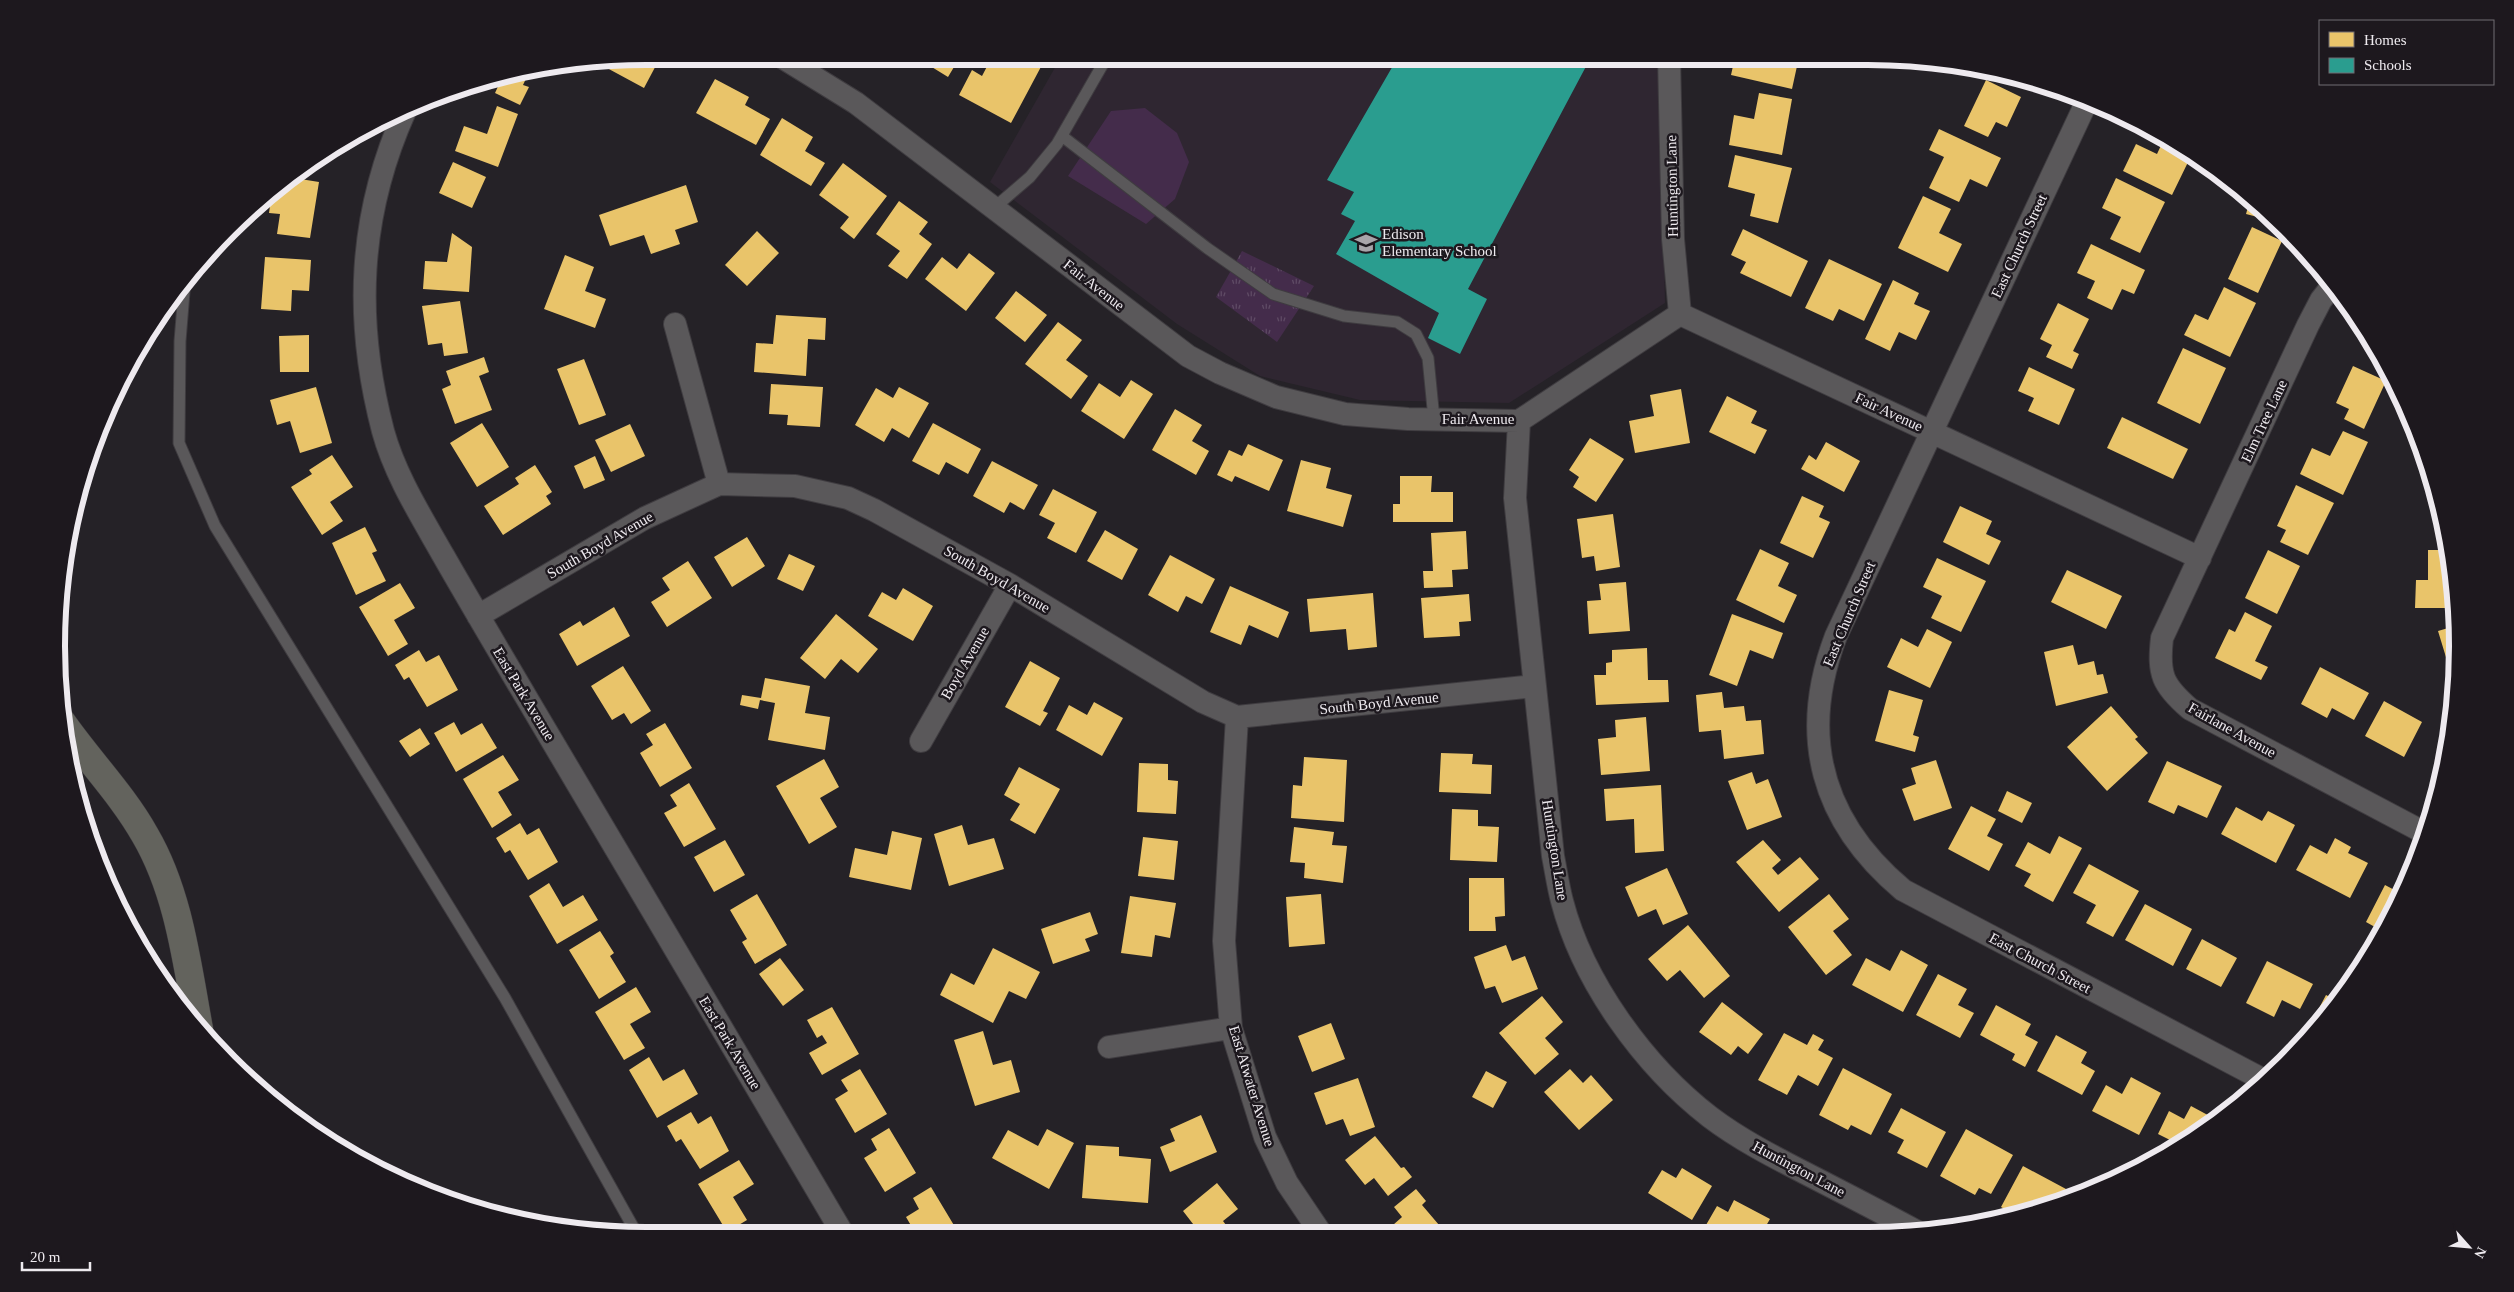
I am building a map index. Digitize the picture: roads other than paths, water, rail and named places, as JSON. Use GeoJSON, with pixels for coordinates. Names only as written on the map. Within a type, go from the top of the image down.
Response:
{"type":"FeatureCollection","features":[{"type":"Feature","properties":{"kind":"highway"},"geometry":{"type":"LineString","coordinates":[[72,736],[126,804],[146,836],[161,869],[182,938],[197,1015]]}},
{"type":"Feature","properties":{"kind":"street","name":"Fair Avenue"},"geometry":{"type":"LineString","coordinates":[[795,65],[856,103],[1188,356],[1220,373],[1276,397],[1346,414],[1434,419],[1519,420],[1680,314],[2200,558]]}},
{"type":"Feature","properties":{"kind":"street","name":"Huntington Lane"},"geometry":{"type":"LineString","coordinates":[[1669,65],[1673,239],[1680,314]]}},
{"type":"Feature","properties":{"kind":"street","name":"East Church Street"},"geometry":{"type":"LineString","coordinates":[[2084,107],[1836,636],[1820,687],[1818,711],[1824,777],[1853,838],[1872,862],[1904,890],[2258,1077]]}},
{"type":"Feature","properties":{"kind":"street","name":"East Park Avenue"},"geometry":{"type":"LineString","coordinates":[[402,119],[382,170],[368,230],[364,280],[364,332],[384,435],[414,505],[839,1227]]}},
{"type":"Feature","properties":{"kind":"street","name":"Elm Tree Lane"},"geometry":{"type":"LineString","coordinates":[[2200,558],[2308,325],[2321,300],[2328,291]]}},
{"type":"Feature","properties":{"kind":"street"},"geometry":{"type":"LineString","coordinates":[[675,324],[719,484]]}},
{"type":"Feature","properties":{"kind":"street","name":"Huntington Lane"},"geometry":{"type":"LineString","coordinates":[[1519,420],[1515,498],[1553,856],[1562,902],[1580,948],[1599,988],[1627,1033],[1669,1081],[1710,1117],[1769,1154],[1906,1226]]}},
{"type":"Feature","properties":{"kind":"street","name":"South Boyd Avenue"},"geometry":{"type":"LineString","coordinates":[[478,616],[646,518],[719,484],[795,486],[848,498],[874,510],[1010,585],[1203,702],[1237,717],[1534,686]]}},
{"type":"Feature","properties":{"kind":"street","name":"Fairlane Avenue"},"geometry":{"type":"LineString","coordinates":[[2200,558],[2162,638],[2159,663],[2164,679],[2174,695],[2190,709],[2419,830]]}},
{"type":"Feature","properties":{"kind":"street","name":"Boyd Avenue"},"geometry":{"type":"LineString","coordinates":[[921,741],[1010,585]]}},
{"type":"Feature","properties":{"kind":"street","name":"East Atwater Avenue"},"geometry":{"type":"LineString","coordinates":[[1237,717],[1224,941],[1231,1028],[1264,1137],[1287,1183],[1317,1227]]}},
{"type":"Feature","properties":{"kind":"street"},"geometry":{"type":"LineString","coordinates":[[1109,1048],[1231,1028]]}},
{"type":"Feature","properties":{"kind":"lane"},"geometry":{"type":"LineString","coordinates":[[994,208],[1030,176],[1062,136],[1102,65]]}},
{"type":"Feature","properties":{"kind":"lane"},"geometry":{"type":"LineString","coordinates":[[1062,136],[1207,248],[1273,294],[1344,316],[1397,322],[1416,334],[1428,358],[1434,419]]}},
{"type":"Feature","properties":{"kind":"lane"},"geometry":{"type":"LineString","coordinates":[[184,294],[180,341],[179,443],[215,526],[505,998],[633,1227]]}},
{"type":"Feature","properties":{"kind":"place","name":"Edison Elementary School"},"geometry":{"type":"Point","coordinates":[1366,243]}}]}
